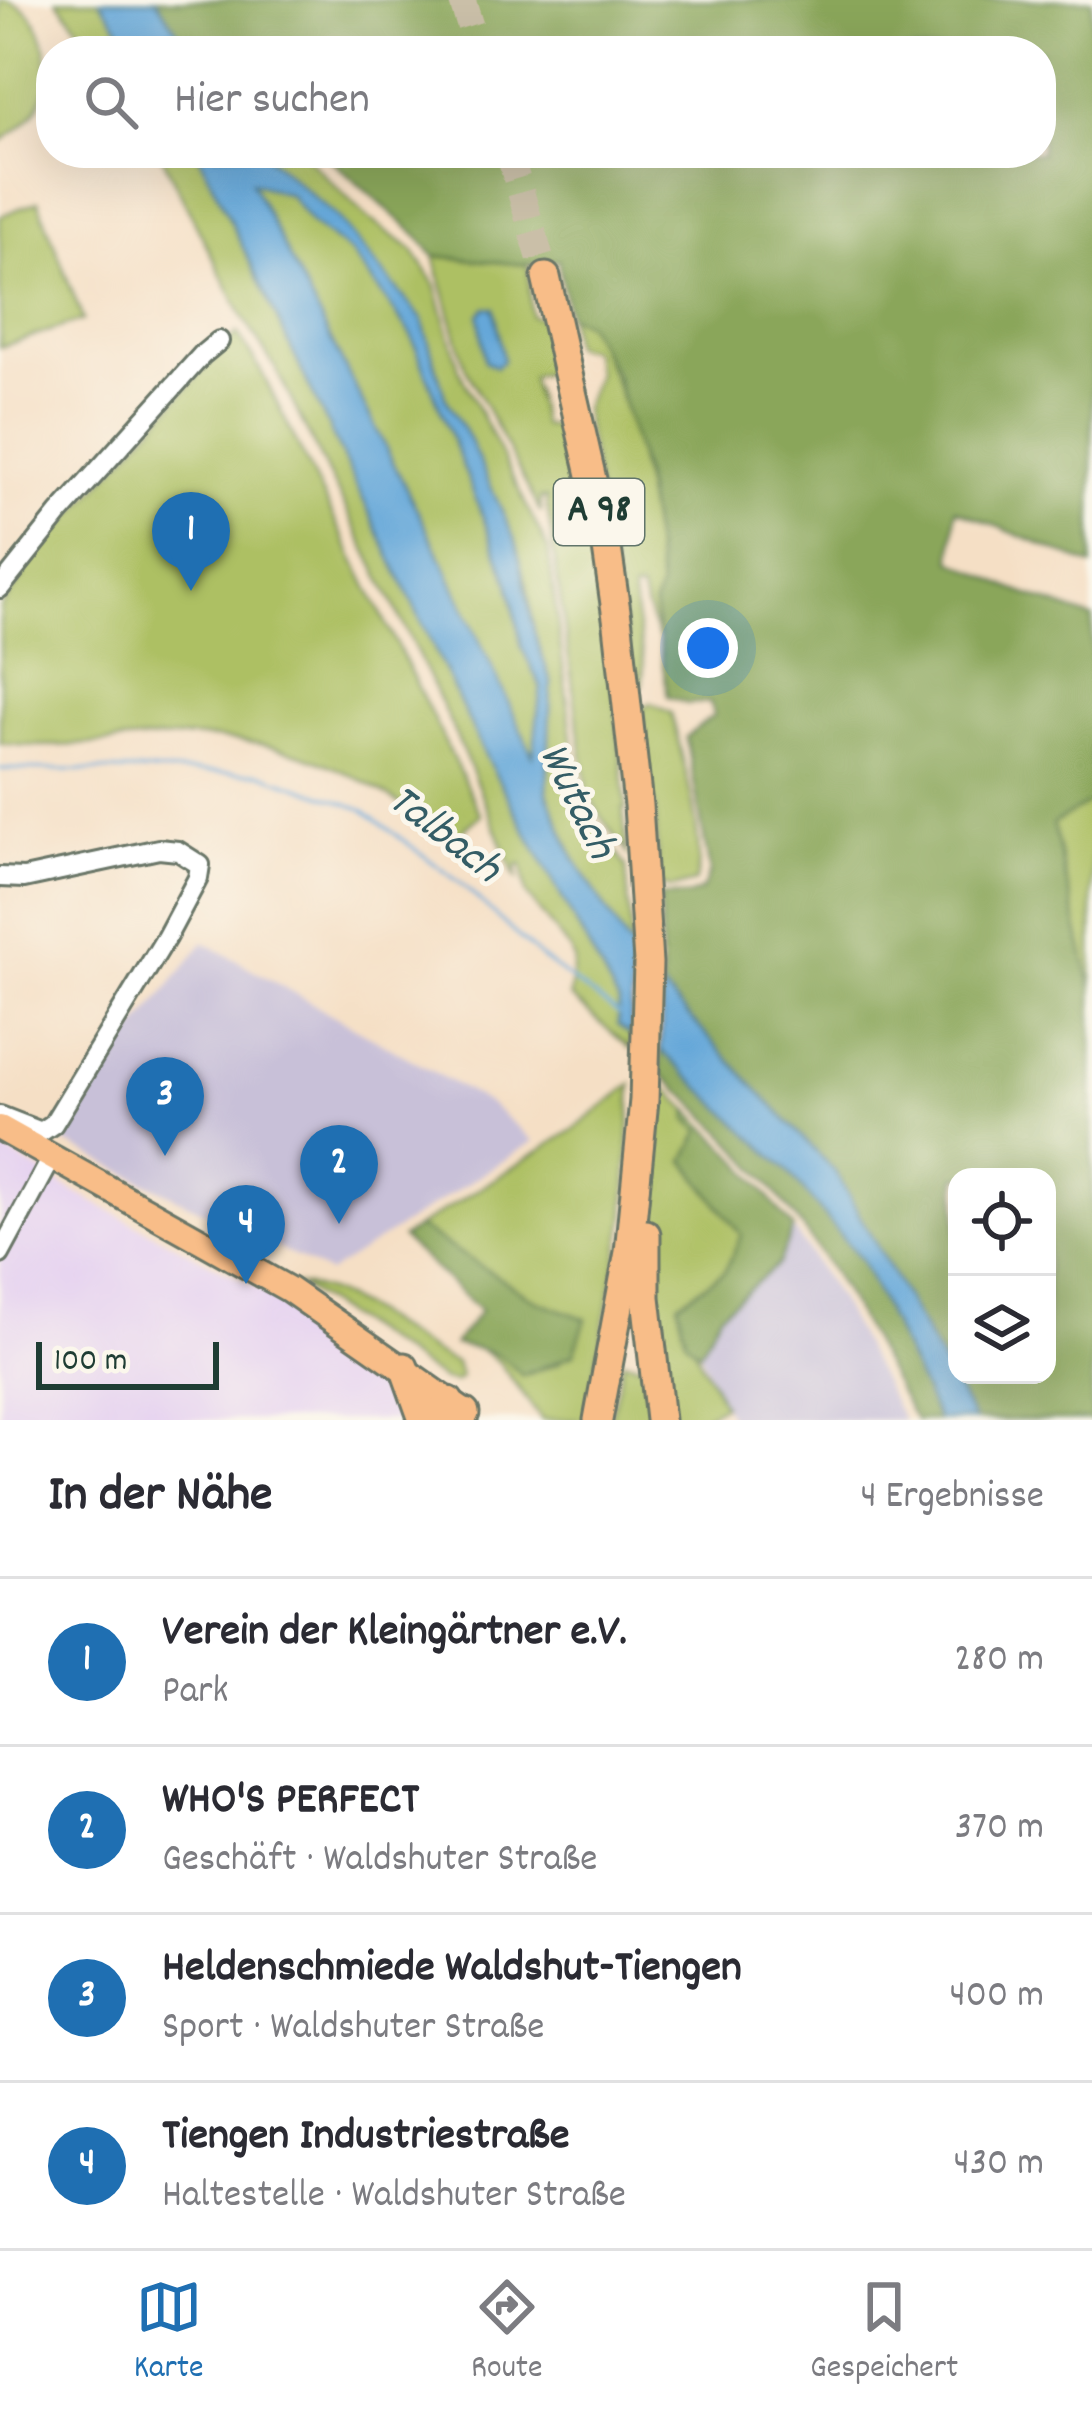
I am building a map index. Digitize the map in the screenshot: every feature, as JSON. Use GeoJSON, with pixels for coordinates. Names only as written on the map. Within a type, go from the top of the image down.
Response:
{"type":"FeatureCollection","features":[{"type":"Feature","properties":{"kind":"highway","name":"A 98"},"geometry":{"type":"LineString","coordinates":[[546,277],[605,541],[638,805],[648,963],[642,1114],[629,1252],[598,1420]]}},
{"type":"Feature","properties":{"kind":"highway"},"geometry":{"type":"LineString","coordinates":[[642,1114],[646,1297],[660,1420]]}},
{"type":"Feature","properties":{"kind":"highway"},"geometry":{"type":"LineString","coordinates":[[404,1367],[423,1420]]}},
{"type":"Feature","properties":{"kind":"main road"},"geometry":{"type":"LineString","coordinates":[[0,1128],[275,1281],[404,1367],[456,1415]]}},
{"type":"Feature","properties":{"kind":"street"},"geometry":{"type":"LineString","coordinates":[[0,588],[59,514],[202,355],[220,341]]}},
{"type":"Feature","properties":{"kind":"street"},"geometry":{"type":"LineString","coordinates":[[0,877],[42,875],[159,849],[178,851],[200,865],[198,878],[166,938],[52,1124],[41,1132],[0,1116]]}},
{"type":"Feature","properties":{"kind":"street"},"geometry":{"type":"LineString","coordinates":[[0,1254],[53,1156]]}},
{"type":"Feature","properties":{"kind":"shaded area"},"geometry":{"type":"Polygon","coordinates":[[[204,942],[490,1104],[534,1141],[328,1273],[52,1136],[204,942]]]}},
{"type":"Feature","properties":{"kind":"shaded area"},"geometry":{"type":"Polygon","coordinates":[[[0,1147],[337,1335],[377,1367],[368,1373],[398,1398],[405,1420],[0,1420],[0,1147]]]}},
{"type":"Feature","properties":{"kind":"shaded area"},"geometry":{"type":"Polygon","coordinates":[[[793,1228],[839,1300],[903,1420],[732,1420],[723,1405],[700,1352],[720,1313],[778,1263],[793,1228]]]}},
{"type":"Feature","properties":{"kind":"green space"},"geometry":{"type":"Polygon","coordinates":[[[0,0],[28,11],[42,36],[36,36],[36,109],[0,142],[0,0]]]}},
{"type":"Feature","properties":{"kind":"green space"},"geometry":{"type":"Polygon","coordinates":[[[57,0],[100,0],[125,36],[86,36],[57,0]]]}},
{"type":"Feature","properties":{"kind":"green space"},"geometry":{"type":"Polygon","coordinates":[[[156,0],[1092,0],[1092,566],[956,509],[952,560],[1012,589],[1092,618],[1092,801],[1053,824],[1092,990],[1092,1420],[974,1420],[954,1384],[1056,1384],[1056,1168],[948,1168],[948,1374],[835,1172],[662,988],[660,896],[688,896],[702,890],[710,872],[686,737],[714,715],[710,702],[688,704],[668,697],[654,605],[660,586],[643,473],[615,373],[586,323],[568,316],[558,260],[528,265],[434,256],[418,236],[340,168],[1056,168],[1056,36],[181,36],[156,0]]]}},
{"type":"Feature","properties":{"kind":"green space"},"geometry":{"type":"Polygon","coordinates":[[[168,168],[205,168],[486,757],[619,1003],[618,1025],[631,1035],[630,1048],[570,997],[574,960],[570,950],[526,894],[522,865],[516,866],[517,878],[514,875],[401,619],[276,369],[243,317],[168,168]]]}},
{"type":"Feature","properties":{"kind":"green space"},"geometry":{"type":"Polygon","coordinates":[[[277,168],[317,168],[368,218],[412,249],[435,284],[460,372],[548,549],[580,798],[626,867],[632,951],[574,858],[547,793],[551,682],[534,632],[527,584],[468,437],[445,397],[422,320],[277,168]]]}},
{"type":"Feature","properties":{"kind":"green space"},"geometry":{"type":"Polygon","coordinates":[[[250,181],[290,195],[311,223],[351,253],[410,332],[509,583],[522,648],[541,687],[533,759],[440,555],[250,181]]]}},
{"type":"Feature","properties":{"kind":"green space"},"geometry":{"type":"Polygon","coordinates":[[[38,201],[83,320],[0,347],[0,216],[38,201]]]}},
{"type":"Feature","properties":{"kind":"green space"},"geometry":{"type":"Polygon","coordinates":[[[434,256],[528,265],[531,316],[540,318],[549,359],[545,373],[531,377],[542,425],[559,426],[571,439],[608,627],[627,852],[588,793],[546,498],[540,498],[541,513],[465,367],[434,256]]]}},
{"type":"Feature","properties":{"kind":"green space"},"geometry":{"type":"Polygon","coordinates":[[[568,316],[586,323],[603,354],[627,418],[643,485],[660,587],[654,605],[658,638],[640,590],[632,591],[644,665],[642,686],[636,688],[583,410],[597,374],[591,350],[572,346],[568,316]]]}},
{"type":"Feature","properties":{"kind":"green space"},"geometry":{"type":"Polygon","coordinates":[[[237,333],[260,369],[481,815],[450,841],[355,777],[287,750],[251,742],[174,738],[65,745],[0,743],[0,608],[24,576],[17,569],[51,525],[59,530],[237,333]]]}},
{"type":"Feature","properties":{"kind":"green space"},"geometry":{"type":"Polygon","coordinates":[[[651,703],[671,713],[696,825],[695,882],[673,888],[659,886],[655,804],[651,803],[641,708],[651,703]]]}},
{"type":"Feature","properties":{"kind":"green space"},"geometry":{"type":"Polygon","coordinates":[[[1092,801],[1092,990],[1053,824],[1092,801]]]}},
{"type":"Feature","properties":{"kind":"green space"},"geometry":{"type":"Polygon","coordinates":[[[661,1050],[787,1170],[861,1260],[938,1420],[915,1420],[809,1237],[739,1150],[660,1073],[661,1050]]]}},
{"type":"Feature","properties":{"kind":"green space"},"geometry":{"type":"Polygon","coordinates":[[[660,1082],[689,1110],[688,1120],[701,1131],[685,1161],[742,1235],[726,1271],[678,1304],[723,1405],[697,1420],[667,1420],[652,1291],[660,1082]]]}},
{"type":"Feature","properties":{"kind":"green space"},"geometry":{"type":"Polygon","coordinates":[[[632,1084],[625,1218],[585,1420],[542,1420],[499,1362],[483,1351],[505,1357],[523,1376],[559,1363],[585,1319],[535,1300],[418,1227],[573,1130],[632,1084]]]}},
{"type":"Feature","properties":{"kind":"green space"},"geometry":{"type":"Polygon","coordinates":[[[689,1110],[740,1161],[793,1228],[778,1264],[720,1313],[700,1352],[686,1341],[678,1303],[725,1271],[741,1235],[685,1160],[701,1131],[688,1119],[689,1110]]]}},
{"type":"Feature","properties":{"kind":"green space"},"geometry":{"type":"Polygon","coordinates":[[[418,1227],[535,1300],[586,1319],[574,1354],[522,1376],[498,1356],[454,1344],[480,1311],[402,1238],[418,1227]]]}},
{"type":"Feature","properties":{"kind":"green space"},"geometry":{"type":"Polygon","coordinates":[[[298,1285],[357,1305],[455,1363],[461,1377],[454,1382],[443,1380],[298,1285]]]}},
{"type":"Feature","properties":{"kind":"green space"},"geometry":{"type":"Polygon","coordinates":[[[623,1361],[642,1364],[651,1420],[610,1420],[623,1361]]]}},
{"type":"Feature","properties":{"kind":"water"},"geometry":{"type":"Polygon","coordinates":[[[100,0],[156,0],[181,36],[125,36],[100,0]]]}},
{"type":"Feature","properties":{"kind":"water"},"geometry":{"type":"Polygon","coordinates":[[[205,168],[280,168],[335,215],[422,319],[445,397],[516,542],[534,632],[551,682],[547,793],[574,858],[632,951],[631,1035],[618,1025],[619,1003],[486,757],[205,168]],[[251,182],[440,555],[533,756],[541,687],[522,648],[509,583],[410,332],[351,253],[311,223],[290,195],[251,182]]]}},
{"type":"Feature","properties":{"kind":"water"},"geometry":{"type":"Polygon","coordinates":[[[486,307],[494,308],[503,361],[496,367],[485,361],[479,315],[486,307]]]}},
{"type":"Feature","properties":{"kind":"water"},"geometry":{"type":"Polygon","coordinates":[[[662,988],[835,1172],[948,1374],[948,1384],[954,1384],[974,1420],[938,1420],[861,1260],[787,1170],[661,1050],[662,988]]]}},
{"type":"Feature","properties":{"kind":"waterway","name":"Talbach"},"geometry":{"type":"LineString","coordinates":[[0,769],[259,773],[362,809],[459,882],[540,957],[621,1016]]}},
{"type":"Feature","properties":{"kind":"tunnel"},"geometry":{"type":"LineString","coordinates":[[462,0],[473,36]]}},
{"type":"Feature","properties":{"kind":"tunnel"},"geometry":{"type":"LineString","coordinates":[[513,168],[546,277]]}},
{"type":"Feature","properties":{"kind":"place","name":"Verein der Kleingärtner e.V."},"geometry":{"type":"Point","coordinates":[191,591]}},
{"type":"Feature","properties":{"kind":"place","name":"Heldenschmiede Waldshut-Tiengen"},"geometry":{"type":"Point","coordinates":[165,1156]}},
{"type":"Feature","properties":{"kind":"place","name":"WHO'S PERFECT"},"geometry":{"type":"Point","coordinates":[339,1224]}},
{"type":"Feature","properties":{"kind":"place","name":"Tiengen Industriestraße"},"geometry":{"type":"Point","coordinates":[246,1284]}},
{"type":"Feature","properties":{"kind":"water label","name":"Wutach"},"geometry":{"type":"Point","coordinates":[575,802]}}]}
